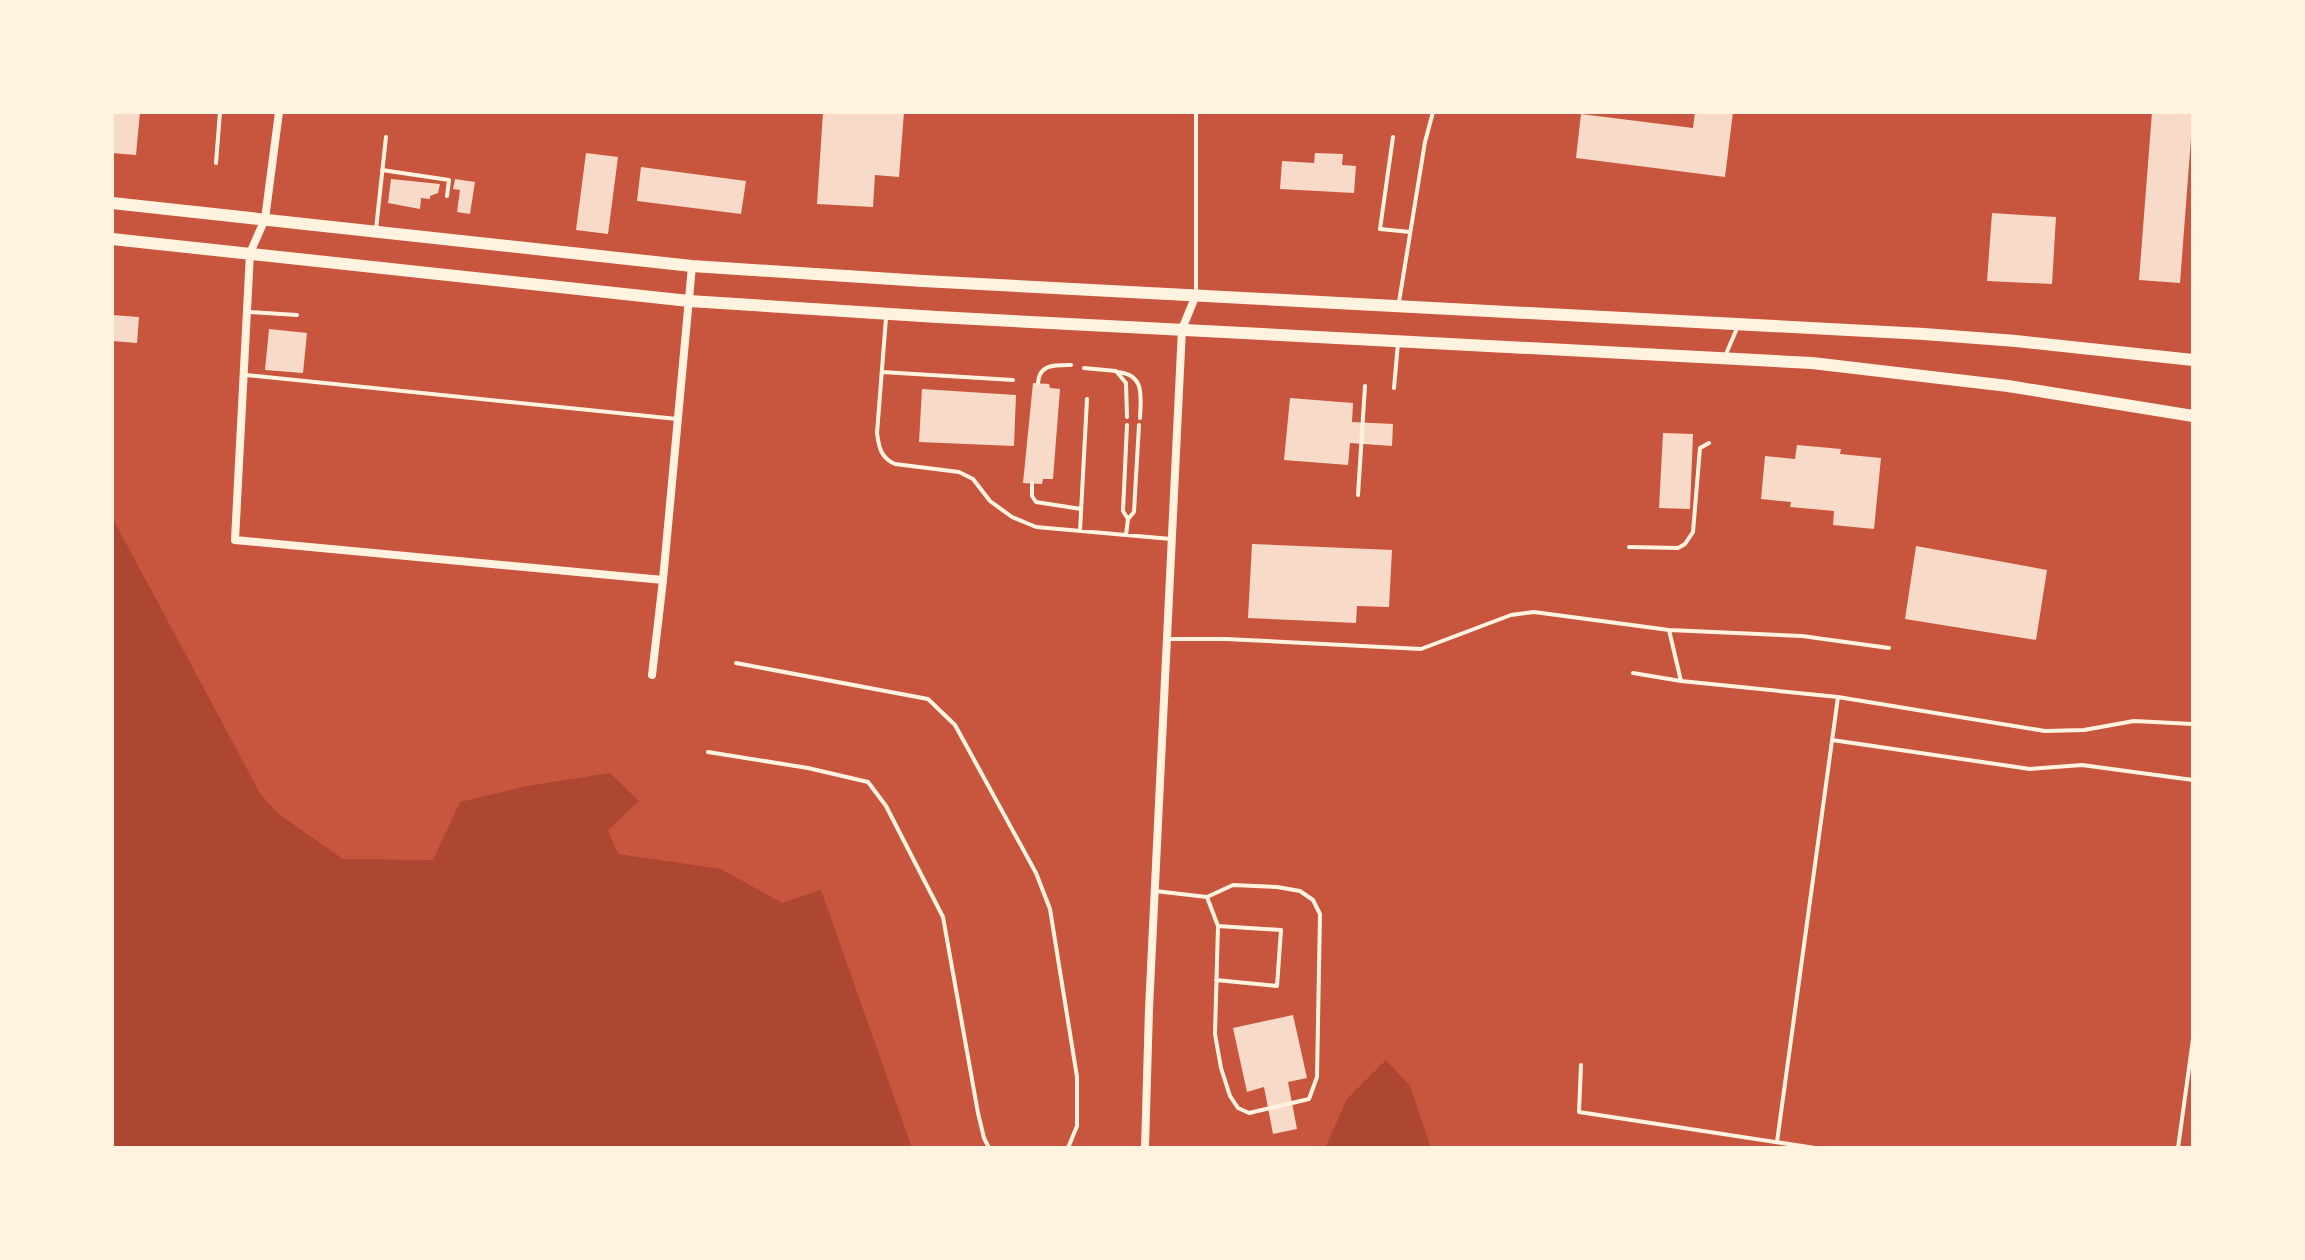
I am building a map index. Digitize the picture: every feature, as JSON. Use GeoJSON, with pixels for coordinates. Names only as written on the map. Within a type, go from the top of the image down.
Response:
{"type":"FeatureCollection","features":[{"type":"Feature","properties":{"kind":"main road"},"geometry":{"type":"LineString","coordinates":[[112,203],[692,266],[1973,337],[2193,360]]}},
{"type":"Feature","properties":{"kind":"main road"},"geometry":{"type":"LineString","coordinates":[[112,239],[689,301],[1812,363],[2008,386],[2193,416]]}},
{"type":"Feature","properties":{"kind":"street"},"geometry":{"type":"LineString","coordinates":[[279,112],[265,219],[250,253],[235,540],[663,580]]}},
{"type":"Feature","properties":{"kind":"street"},"geometry":{"type":"LineString","coordinates":[[652,675],[692,266]]}},
{"type":"Feature","properties":{"kind":"street"},"geometry":{"type":"LineString","coordinates":[[1145,1148],[1182,329],[1196,294]]}},
{"type":"Feature","properties":{"kind":"lane"},"geometry":{"type":"LineString","coordinates":[[216,163],[220,112]]}},
{"type":"Feature","properties":{"kind":"lane"},"geometry":{"type":"LineString","coordinates":[[1196,112],[1196,294]]}},
{"type":"Feature","properties":{"kind":"lane"},"geometry":{"type":"LineString","coordinates":[[1399,304],[1425,142],[1433,112]]}},
{"type":"Feature","properties":{"kind":"lane"},"geometry":{"type":"LineString","coordinates":[[376,231],[386,137]]}},
{"type":"Feature","properties":{"kind":"lane"},"geometry":{"type":"LineString","coordinates":[[1393,137],[1380,229],[1410,232]]}},
{"type":"Feature","properties":{"kind":"lane"},"geometry":{"type":"LineString","coordinates":[[382,170],[449,180],[447,196]]}},
{"type":"Feature","properties":{"kind":"lane"},"geometry":{"type":"LineString","coordinates":[[247,312],[297,315]]}},
{"type":"Feature","properties":{"kind":"lane"},"geometry":{"type":"LineString","coordinates":[[887,314],[877,433],[885,460],[959,472],[973,479],[990,501],[1012,517],[1036,527],[1173,539]]}},
{"type":"Feature","properties":{"kind":"lane"},"geometry":{"type":"LineString","coordinates":[[1724,358],[1739,323]]}},
{"type":"Feature","properties":{"kind":"lane"},"geometry":{"type":"LineString","coordinates":[[1394,388],[1398,340]]}},
{"type":"Feature","properties":{"kind":"lane"},"geometry":{"type":"LineString","coordinates":[[1038,383],[1043,369],[1053,364],[1071,365]]}},
{"type":"Feature","properties":{"kind":"lane"},"geometry":{"type":"LineString","coordinates":[[1084,368],[1128,372],[1140,389],[1140,418]]}},
{"type":"Feature","properties":{"kind":"lane"},"geometry":{"type":"LineString","coordinates":[[1116,371],[1126,383],[1127,417]]}},
{"type":"Feature","properties":{"kind":"lane"},"geometry":{"type":"LineString","coordinates":[[882,372],[1013,380]]}},
{"type":"Feature","properties":{"kind":"lane"},"geometry":{"type":"LineString","coordinates":[[243,374],[677,419]]}},
{"type":"Feature","properties":{"kind":"lane"},"geometry":{"type":"LineString","coordinates":[[1358,495],[1365,386]]}},
{"type":"Feature","properties":{"kind":"lane"},"geometry":{"type":"LineString","coordinates":[[1080,531],[1087,399]]}},
{"type":"Feature","properties":{"kind":"lane"},"geometry":{"type":"LineString","coordinates":[[1127,425],[1123,511],[1128,519]]}},
{"type":"Feature","properties":{"kind":"lane"},"geometry":{"type":"LineString","coordinates":[[1126,535],[1128,519],[1134,512],[1139,425]]}},
{"type":"Feature","properties":{"kind":"lane"},"geometry":{"type":"LineString","coordinates":[[1629,547],[1678,548],[1690,539],[1700,448],[1709,443]]}},
{"type":"Feature","properties":{"kind":"lane"},"geometry":{"type":"LineString","coordinates":[[1032,483],[1032,496],[1036,502],[1046,506],[1081,509]]}},
{"type":"Feature","properties":{"kind":"lane"},"geometry":{"type":"LineString","coordinates":[[1169,639],[1421,649],[1511,615],[1534,612],[1669,630],[1802,636],[1889,648]]}},
{"type":"Feature","properties":{"kind":"lane"},"geometry":{"type":"LineString","coordinates":[[1669,630],[1681,681]]}},
{"type":"Feature","properties":{"kind":"lane"},"geometry":{"type":"LineString","coordinates":[[736,663],[928,699],[955,725],[1036,873],[1050,909],[1077,1077],[1077,1126],[1068,1148]]}},
{"type":"Feature","properties":{"kind":"lane"},"geometry":{"type":"LineString","coordinates":[[1633,673],[1838,697],[2052,731],[2084,730],[2134,721],[2193,724]]}},
{"type":"Feature","properties":{"kind":"lane"},"geometry":{"type":"LineString","coordinates":[[1777,1142],[1838,697]]}},
{"type":"Feature","properties":{"kind":"lane"},"geometry":{"type":"LineString","coordinates":[[1832,740],[2030,769],[2082,765],[2193,780]]}},
{"type":"Feature","properties":{"kind":"lane"},"geometry":{"type":"LineString","coordinates":[[708,752],[808,768],[868,782],[886,806],[943,917],[978,1113],[989,1148]]}},
{"type":"Feature","properties":{"kind":"lane"},"geometry":{"type":"LineString","coordinates":[[1155,891],[1207,897],[1233,885],[1277,887],[1300,891],[1313,900],[1320,914],[1317,1077],[1309,1099],[1249,1113],[1238,1108],[1230,1096],[1215,1034],[1218,926],[1207,897]]}},
{"type":"Feature","properties":{"kind":"lane"},"geometry":{"type":"LineString","coordinates":[[1216,980],[1277,986],[1281,930],[1218,926]]}},
{"type":"Feature","properties":{"kind":"lane"},"geometry":{"type":"LineString","coordinates":[[2178,1148],[2193,1039]]}},
{"type":"Feature","properties":{"kind":"lane"},"geometry":{"type":"LineString","coordinates":[[1581,1065],[1579,1112],[1815,1148]]}},
{"type":"Feature","properties":{"kind":"shaded area"},"geometry":{"type":"Polygon","coordinates":[[[112,517],[261,795],[280,815],[343,859],[433,860],[460,802],[527,786],[610,773],[639,801],[608,830],[618,854],[721,869],[782,903],[821,890],[912,1148],[112,1148],[112,517]]]}},
{"type":"Feature","properties":{"kind":"shaded area"},"geometry":{"type":"Polygon","coordinates":[[[1386,1060],[1410,1086],[1431,1148],[1325,1148],[1347,1099],[1386,1060]]]}},
{"type":"Feature","properties":{"kind":"building"},"geometry":{"type":"Polygon","coordinates":[[[112,112],[140,112],[136,155],[112,153],[112,112]]]}},
{"type":"Feature","properties":{"kind":"building"},"geometry":{"type":"Polygon","coordinates":[[[823,112],[904,112],[899,177],[875,175],[873,207],[817,204],[823,112]]]}},
{"type":"Feature","properties":{"kind":"building"},"geometry":{"type":"Polygon","coordinates":[[[1695,112],[1733,112],[1725,177],[1576,158],[1581,114],[1693,128],[1695,112]]]}},
{"type":"Feature","properties":{"kind":"building"},"geometry":{"type":"Polygon","coordinates":[[[2152,112],[2193,112],[2180,283],[2139,280],[2152,112]]]}},
{"type":"Feature","properties":{"kind":"building"},"geometry":{"type":"Polygon","coordinates":[[[586,153],[618,157],[608,234],[576,230],[586,153]]]}},
{"type":"Feature","properties":{"kind":"building"},"geometry":{"type":"Polygon","coordinates":[[[1315,153],[1343,154],[1342,165],[1356,166],[1354,193],[1280,189],[1282,161],[1314,163],[1315,153]]]}},
{"type":"Feature","properties":{"kind":"building"},"geometry":{"type":"Polygon","coordinates":[[[641,167],[746,181],[741,214],[637,201],[641,167]]]}},
{"type":"Feature","properties":{"kind":"building"},"geometry":{"type":"Polygon","coordinates":[[[391,179],[440,184],[438,193],[430,199],[421,198],[420,209],[388,203],[391,179]]]}},
{"type":"Feature","properties":{"kind":"building"},"geometry":{"type":"Polygon","coordinates":[[[455,179],[475,182],[470,214],[457,212],[460,190],[453,189],[455,179]]]}},
{"type":"Feature","properties":{"kind":"building"},"geometry":{"type":"Polygon","coordinates":[[[1992,213],[2056,217],[2052,284],[1987,281],[1992,213]]]}},
{"type":"Feature","properties":{"kind":"building"},"geometry":{"type":"Polygon","coordinates":[[[112,315],[139,317],[137,343],[112,341],[112,315]]]}},
{"type":"Feature","properties":{"kind":"building"},"geometry":{"type":"Polygon","coordinates":[[[269,329],[307,333],[303,373],[265,370],[269,329]]]}},
{"type":"Feature","properties":{"kind":"building"},"geometry":{"type":"Polygon","coordinates":[[[1033,383],[1049,384],[1050,388],[1060,389],[1053,479],[1043,479],[1042,484],[1023,483],[1033,383]]]}},
{"type":"Feature","properties":{"kind":"building"},"geometry":{"type":"Polygon","coordinates":[[[922,389],[1016,395],[1014,446],[919,442],[922,389]]]}},
{"type":"Feature","properties":{"kind":"building"},"geometry":{"type":"Polygon","coordinates":[[[1290,398],[1353,403],[1352,422],[1393,424],[1392,446],[1350,443],[1348,465],[1284,460],[1290,398]]]}},
{"type":"Feature","properties":{"kind":"building"},"geometry":{"type":"Polygon","coordinates":[[[1663,433],[1693,434],[1690,509],[1659,508],[1663,433]]]}},
{"type":"Feature","properties":{"kind":"building"},"geometry":{"type":"Polygon","coordinates":[[[1797,445],[1841,449],[1840,454],[1881,458],[1874,529],[1833,525],[1834,511],[1790,507],[1791,502],[1761,499],[1765,456],[1795,459],[1797,445]]]}},
{"type":"Feature","properties":{"kind":"building"},"geometry":{"type":"Polygon","coordinates":[[[1252,544],[1392,550],[1389,607],[1357,606],[1356,623],[1248,618],[1252,544]]]}},
{"type":"Feature","properties":{"kind":"building"},"geometry":{"type":"Polygon","coordinates":[[[1916,546],[2047,570],[2036,640],[1905,619],[1916,546]]]}},
{"type":"Feature","properties":{"kind":"building"},"geometry":{"type":"Polygon","coordinates":[[[1293,1015],[1307,1078],[1288,1082],[1297,1129],[1273,1134],[1264,1087],[1247,1092],[1233,1028],[1293,1015]]]}}]}
